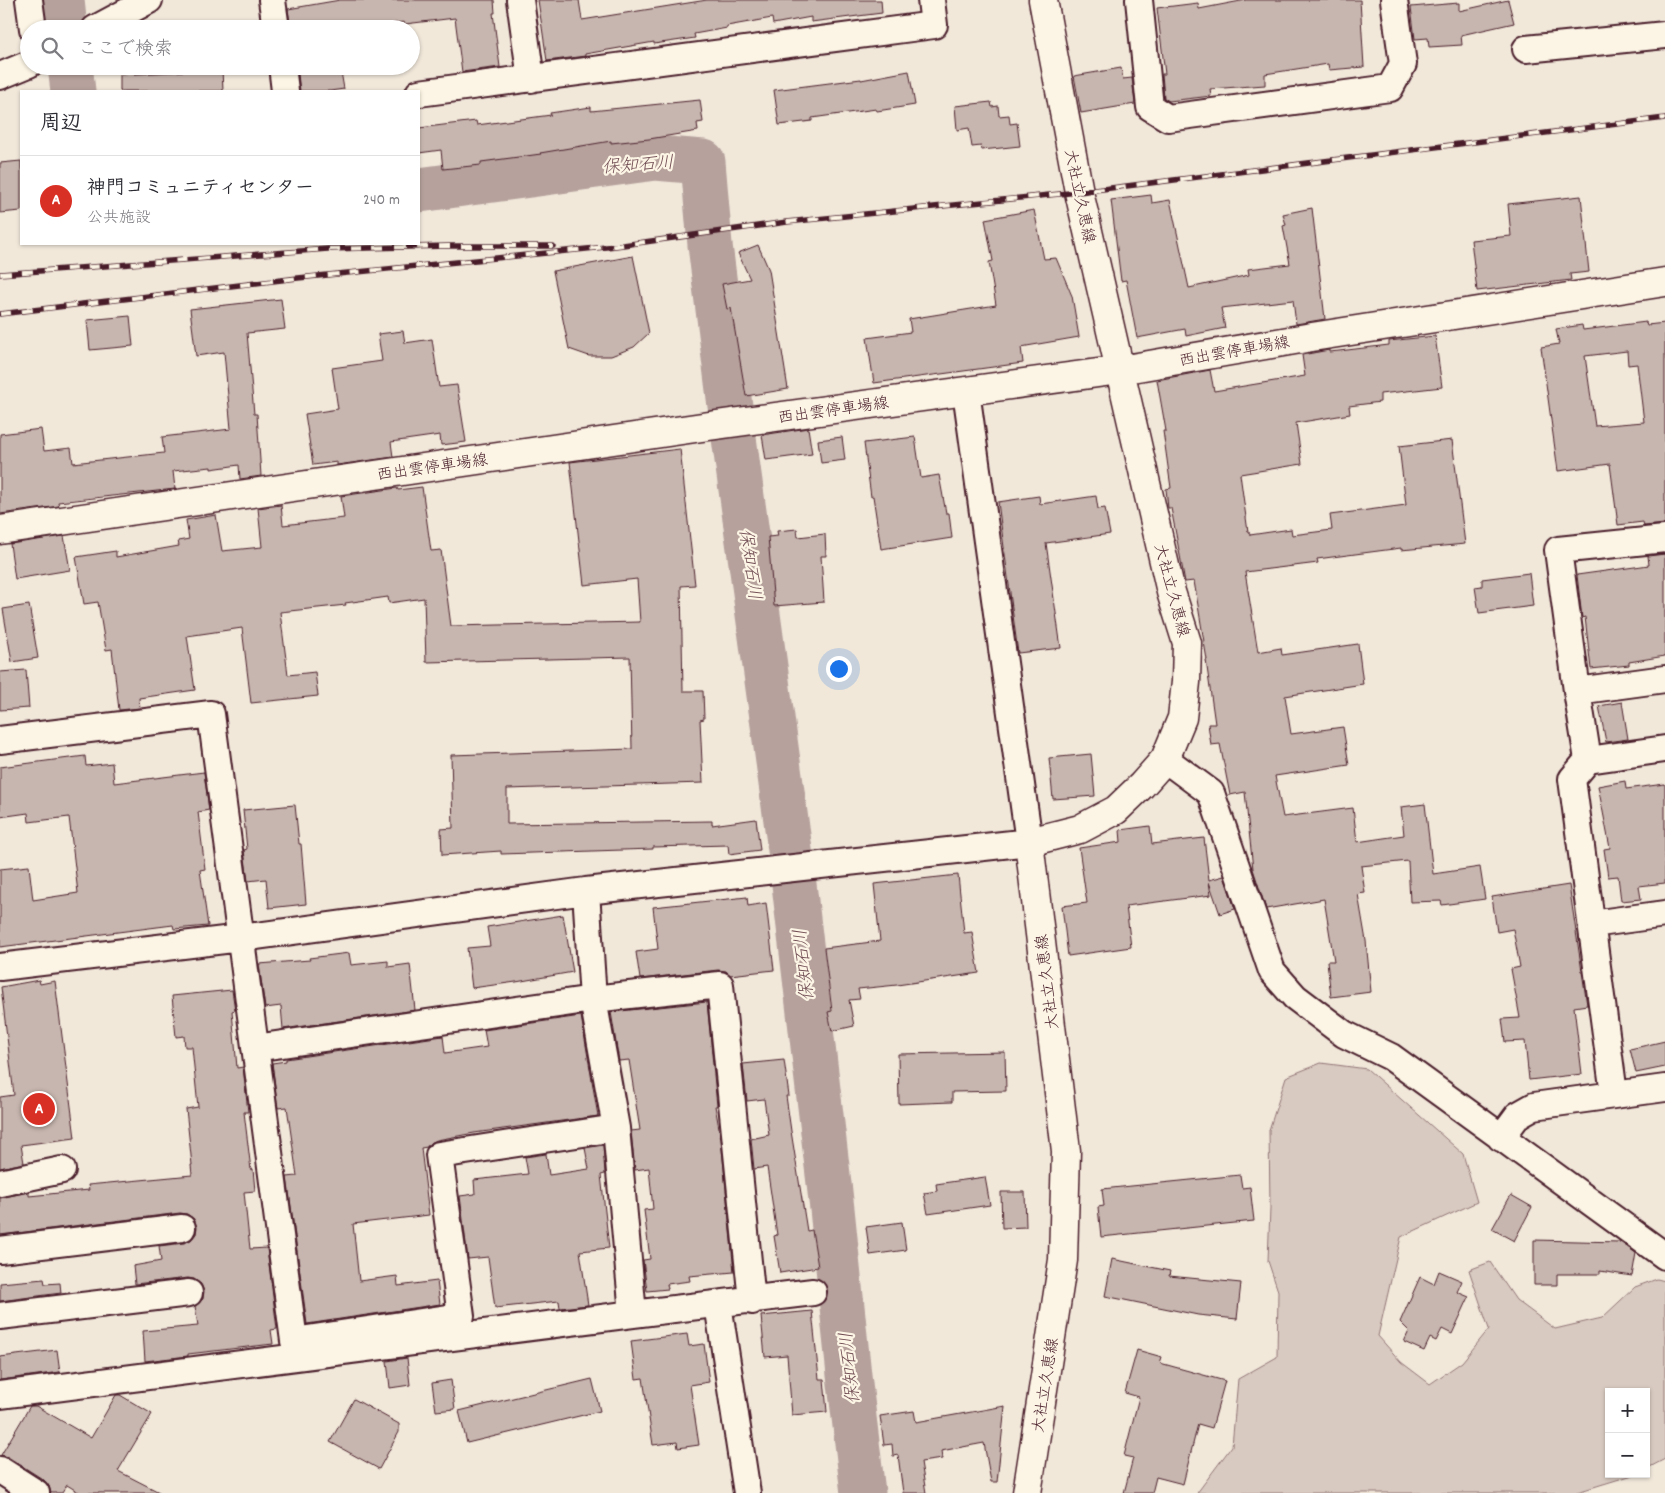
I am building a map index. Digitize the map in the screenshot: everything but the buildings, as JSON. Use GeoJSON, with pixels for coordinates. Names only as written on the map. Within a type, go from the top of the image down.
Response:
{"type":"FeatureCollection","features":[{"type":"Feature","properties":{"kind":"main road","name":"大社立久恵線"},"geometry":{"type":"LineString","coordinates":[[1027,1493],[1063,1260],[1066,1152],[1029,842],[1080,829],[1116,810],[1165,759],[1182,718],[1186,682],[1187,643],[1171,592],[1079,192],[1043,0]]}},
{"type":"Feature","properties":{"kind":"main road","name":"西出雲停車場線"},"geometry":{"type":"LineString","coordinates":[[0,530],[699,427],[1120,370],[1665,282]]}},
{"type":"Feature","properties":{"kind":"street"},"geometry":{"type":"LineString","coordinates":[[29,0],[32,20]]}},
{"type":"Feature","properties":{"kind":"street"},"geometry":{"type":"LineString","coordinates":[[111,20],[147,0]]}},
{"type":"Feature","properties":{"kind":"street"},"geometry":{"type":"LineString","coordinates":[[272,0],[275,20]]}},
{"type":"Feature","properties":{"kind":"street"},"geometry":{"type":"LineString","coordinates":[[520,0],[531,79]]}},
{"type":"Feature","properties":{"kind":"street"},"geometry":{"type":"LineString","coordinates":[[420,93],[934,26],[931,0]]}},
{"type":"Feature","properties":{"kind":"street"},"geometry":{"type":"LineString","coordinates":[[1139,0],[1150,107],[1168,118],[1390,88],[1403,64],[1394,0]]}},
{"type":"Feature","properties":{"kind":"street"},"geometry":{"type":"LineString","coordinates":[[1526,49],[1665,35]]}},
{"type":"Feature","properties":{"kind":"street"},"geometry":{"type":"LineString","coordinates":[[0,76],[20,68]]}},
{"type":"Feature","properties":{"kind":"street"},"geometry":{"type":"LineString","coordinates":[[283,75],[286,90]]}},
{"type":"Feature","properties":{"kind":"street"},"geometry":{"type":"LineString","coordinates":[[0,967],[241,938],[586,891],[1029,842],[966,391]]}},
{"type":"Feature","properties":{"kind":"street"},"geometry":{"type":"LineString","coordinates":[[1588,760],[1558,550],[1665,539]]}},
{"type":"Feature","properties":{"kind":"street"},"geometry":{"type":"LineString","coordinates":[[1577,691],[1665,680]]}},
{"type":"Feature","properties":{"kind":"street"},"geometry":{"type":"LineString","coordinates":[[0,740],[211,714],[294,1341],[313,1346],[633,1314],[752,1301],[813,1292]]}},
{"type":"Feature","properties":{"kind":"street"},"geometry":{"type":"LineString","coordinates":[[1614,1094],[1572,779],[1588,760],[1665,749]]}},
{"type":"Feature","properties":{"kind":"street"},"geometry":{"type":"LineString","coordinates":[[1165,759],[1210,793],[1272,971],[1295,997],[1344,1034],[1391,1057],[1665,1256]]}},
{"type":"Feature","properties":{"kind":"street"},"geometry":{"type":"LineString","coordinates":[[586,891],[593,999],[616,1128],[633,1314]]}},
{"type":"Feature","properties":{"kind":"street"},"geometry":{"type":"LineString","coordinates":[[1592,924],[1665,914]]}},
{"type":"Feature","properties":{"kind":"street"},"geometry":{"type":"LineString","coordinates":[[255,1048],[593,999],[720,985],[752,1301]]}},
{"type":"Feature","properties":{"kind":"street"},"geometry":{"type":"LineString","coordinates":[[1501,1138],[1518,1115],[1534,1106],[1665,1088]]}},
{"type":"Feature","properties":{"kind":"street"},"geometry":{"type":"LineString","coordinates":[[0,1395],[313,1346],[461,1316],[438,1155],[616,1128]]}},
{"type":"Feature","properties":{"kind":"street"},"geometry":{"type":"LineString","coordinates":[[0,1183],[62,1170]]}},
{"type":"Feature","properties":{"kind":"street"},"geometry":{"type":"LineString","coordinates":[[0,1250],[182,1228]]}},
{"type":"Feature","properties":{"kind":"street"},"geometry":{"type":"LineString","coordinates":[[0,1316],[189,1293]]}},
{"type":"Feature","properties":{"kind":"street"},"geometry":{"type":"LineString","coordinates":[[718,1304],[747,1493]]}},
{"type":"Feature","properties":{"kind":"street"},"geometry":{"type":"LineString","coordinates":[[0,1470],[36,1493]]}},
{"type":"Feature","properties":{"kind":"shaded area"},"geometry":{"type":"Polygon","coordinates":[[[1321,1063],[1367,1069],[1463,1154],[1477,1202],[1401,1237],[1378,1336],[1401,1362],[1430,1384],[1462,1362],[1489,1329],[1469,1270],[1490,1262],[1516,1300],[1555,1329],[1602,1318],[1635,1287],[1657,1279],[1665,1281],[1665,1459],[1650,1467],[1650,1388],[1605,1388],[1605,1478],[1623,1478],[1574,1493],[1197,1493],[1232,1446],[1238,1379],[1277,1357],[1278,1291],[1268,1261],[1270,1208],[1269,1130],[1286,1077],[1321,1063]]]}},
{"type":"Feature","properties":{"kind":"waterway","name":"保知石川"},"geometry":{"type":"LineString","coordinates":[[62,0],[64,20]]}},
{"type":"Feature","properties":{"kind":"waterway","name":"保知石川"},"geometry":{"type":"LineString","coordinates":[[71,75],[73,90]]}},
{"type":"Feature","properties":{"kind":"waterway","name":"保知石川"},"geometry":{"type":"LineString","coordinates":[[420,190],[655,158],[703,162],[710,245],[730,406]]}},
{"type":"Feature","properties":{"kind":"waterway","name":"保知石川"},"geometry":{"type":"LineString","coordinates":[[734,438],[790,850],[863,1493]]}},
{"type":"Feature","properties":{"kind":"railway"},"geometry":{"type":"LineString","coordinates":[[0,314],[298,278],[616,246],[787,222],[1079,192],[1665,118]]}},
{"type":"Feature","properties":{"kind":"railway"},"geometry":{"type":"LineString","coordinates":[[0,274],[328,249],[553,246]]}},
{"type":"Feature","properties":{"kind":"place","name":"神門コミュニティセンター"},"geometry":{"type":"Point","coordinates":[39,1109]}}]}
